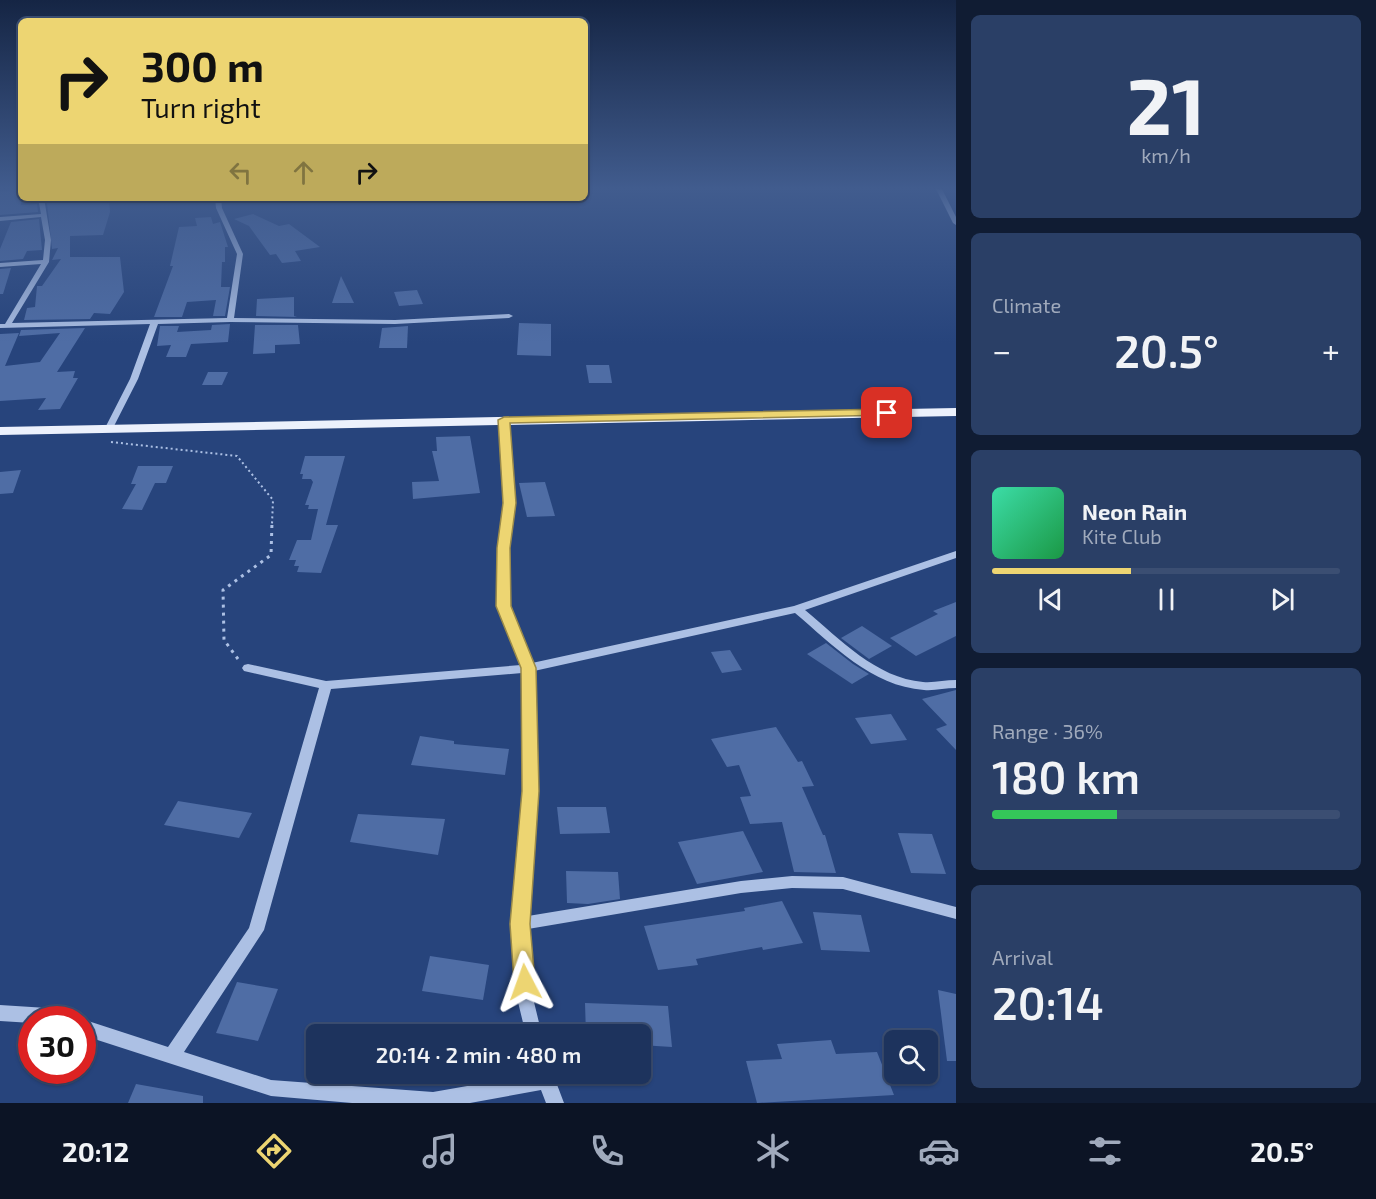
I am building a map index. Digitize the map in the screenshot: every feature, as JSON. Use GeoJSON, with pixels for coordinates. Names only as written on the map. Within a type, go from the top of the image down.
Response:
{"type":"FeatureCollection","features":[{"type":"Feature","properties":{"kind":"main road"},"geometry":{"type":"LineString","coordinates":[[0,431],[108,435],[504,420],[956,412]]}},
{"type":"Feature","properties":{"kind":"street"},"geometry":{"type":"LineString","coordinates":[[4,326],[46,262],[48,240]]}},
{"type":"Feature","properties":{"kind":"street"},"geometry":{"type":"LineString","coordinates":[[230,320],[240,254],[234,240]]}},
{"type":"Feature","properties":{"kind":"street"},"geometry":{"type":"LineString","coordinates":[[0,265],[46,262]]}},
{"type":"Feature","properties":{"kind":"street"},"geometry":{"type":"LineString","coordinates":[[4,326],[230,320],[395,322],[509,316]]}},
{"type":"Feature","properties":{"kind":"street"},"geometry":{"type":"LineString","coordinates":[[108,435],[134,379],[155,322]]}},
{"type":"Feature","properties":{"kind":"street"},"geometry":{"type":"LineString","coordinates":[[504,420],[509,503],[504,548],[504,606],[528,668],[531,791],[520,924],[526,1002],[531,1024]]}},
{"type":"Feature","properties":{"kind":"street"},"geometry":{"type":"LineString","coordinates":[[248,668],[326,685],[528,668],[797,609],[956,554]]}},
{"type":"Feature","properties":{"kind":"street"},"geometry":{"type":"LineString","coordinates":[[797,609],[873,670],[907,684],[924,687],[956,684]]}},
{"type":"Feature","properties":{"kind":"street"},"geometry":{"type":"LineString","coordinates":[[171,1056],[256,930],[326,685]]}},
{"type":"Feature","properties":{"kind":"street"},"geometry":{"type":"LineString","coordinates":[[520,924],[741,887],[792,882],[843,883],[956,913]]}},
{"type":"Feature","properties":{"kind":"street"},"geometry":{"type":"LineString","coordinates":[[0,1012],[18,1014]]}},
{"type":"Feature","properties":{"kind":"street"},"geometry":{"type":"LineString","coordinates":[[96,1032],[271,1088],[433,1101],[516,1084]]}},
{"type":"Feature","properties":{"kind":"street"},"geometry":{"type":"LineString","coordinates":[[547,1084],[555,1103]]}},
{"type":"Feature","properties":{"kind":"path"},"geometry":{"type":"LineString","coordinates":[[108,435],[237,456],[273,500],[271,555],[223,590],[224,640],[241,664],[248,668]]}},
{"type":"Feature","properties":{"kind":"building"},"geometry":{"type":"Polygon","coordinates":[[[3,240],[41,240],[42,250],[27,251],[23,259],[0,261],[0,249],[3,240]]]}},
{"type":"Feature","properties":{"kind":"building"},"geometry":{"type":"Polygon","coordinates":[[[51,240],[70,240],[70,257],[120,257],[124,292],[110,314],[94,313],[90,319],[24,320],[27,308],[35,307],[37,286],[42,286],[61,259],[52,260],[58,248],[52,249],[51,240]]]}},
{"type":"Feature","properties":{"kind":"building"},"geometry":{"type":"Polygon","coordinates":[[[176,240],[226,240],[228,247],[225,247],[225,262],[222,262],[221,287],[230,287],[225,316],[213,316],[216,300],[187,302],[182,317],[154,317],[173,266],[170,266],[176,240]]]}},
{"type":"Feature","properties":{"kind":"building"},"geometry":{"type":"Polygon","coordinates":[[[259,240],[311,240],[320,247],[295,251],[301,261],[282,263],[276,254],[270,255],[259,240]]]}},
{"type":"Feature","properties":{"kind":"building"},"geometry":{"type":"Polygon","coordinates":[[[11,268],[3,294],[0,294],[0,269],[11,268]]]}},
{"type":"Feature","properties":{"kind":"building"},"geometry":{"type":"Polygon","coordinates":[[[341,276],[354,303],[332,303],[341,276]]]}},
{"type":"Feature","properties":{"kind":"building"},"geometry":{"type":"Polygon","coordinates":[[[417,290],[423,304],[399,306],[394,292],[417,290]]]}},
{"type":"Feature","properties":{"kind":"building"},"geometry":{"type":"Polygon","coordinates":[[[294,297],[294,316],[297,317],[256,316],[257,299],[294,297]]]}},
{"type":"Feature","properties":{"kind":"building"},"geometry":{"type":"Polygon","coordinates":[[[519,323],[551,324],[551,356],[517,355],[519,323]]]}},
{"type":"Feature","properties":{"kind":"building"},"geometry":{"type":"Polygon","coordinates":[[[230,324],[228,342],[191,344],[186,357],[166,357],[171,345],[157,346],[160,326],[179,326],[177,332],[211,330],[212,325],[230,324]]]}},
{"type":"Feature","properties":{"kind":"building"},"geometry":{"type":"Polygon","coordinates":[[[255,325],[298,325],[300,344],[275,345],[275,353],[253,354],[255,325]]]}},
{"type":"Feature","properties":{"kind":"building"},"geometry":{"type":"Polygon","coordinates":[[[408,326],[407,348],[379,348],[382,328],[408,326]]]}},
{"type":"Feature","properties":{"kind":"building"},"geometry":{"type":"Polygon","coordinates":[[[85,328],[57,372],[75,371],[73,378],[78,378],[60,409],[38,410],[46,398],[0,401],[0,334],[19,333],[5,366],[40,362],[60,333],[19,336],[21,330],[85,328]]]}},
{"type":"Feature","properties":{"kind":"building"},"geometry":{"type":"Polygon","coordinates":[[[586,365],[609,365],[612,383],[589,383],[586,365]]]}},
{"type":"Feature","properties":{"kind":"building"},"geometry":{"type":"Polygon","coordinates":[[[208,372],[228,372],[222,385],[202,385],[208,372]]]}},
{"type":"Feature","properties":{"kind":"building"},"geometry":{"type":"Polygon","coordinates":[[[470,436],[480,493],[413,499],[412,482],[439,481],[432,451],[437,451],[436,437],[470,436]]]}},
{"type":"Feature","properties":{"kind":"building"},"geometry":{"type":"Polygon","coordinates":[[[305,456],[345,456],[326,525],[338,525],[321,573],[297,572],[299,566],[294,566],[296,560],[289,560],[297,540],[311,540],[318,509],[308,509],[309,505],[305,505],[313,482],[311,479],[302,479],[303,474],[300,474],[305,456]]]}},
{"type":"Feature","properties":{"kind":"building"},"geometry":{"type":"Polygon","coordinates":[[[138,466],[173,466],[166,483],[155,483],[142,510],[122,509],[136,484],[131,484],[138,466]]]}},
{"type":"Feature","properties":{"kind":"building"},"geometry":{"type":"Polygon","coordinates":[[[21,470],[13,493],[0,494],[0,472],[21,470]]]}},
{"type":"Feature","properties":{"kind":"building"},"geometry":{"type":"Polygon","coordinates":[[[545,482],[555,516],[527,517],[519,483],[545,482]]]}},
{"type":"Feature","properties":{"kind":"building"},"geometry":{"type":"Polygon","coordinates":[[[956,602],[956,636],[916,656],[890,638],[938,614],[933,611],[956,602]]]}},
{"type":"Feature","properties":{"kind":"building"},"geometry":{"type":"Polygon","coordinates":[[[862,626],[892,646],[869,659],[841,638],[862,626]]]}},
{"type":"Feature","properties":{"kind":"building"},"geometry":{"type":"Polygon","coordinates":[[[826,643],[869,674],[852,684],[807,654],[826,643]]]}},
{"type":"Feature","properties":{"kind":"building"},"geometry":{"type":"Polygon","coordinates":[[[730,650],[742,670],[722,673],[711,652],[730,650]]]}},
{"type":"Feature","properties":{"kind":"building"},"geometry":{"type":"Polygon","coordinates":[[[956,690],[956,750],[936,729],[947,725],[922,699],[956,690]]]}},
{"type":"Feature","properties":{"kind":"building"},"geometry":{"type":"Polygon","coordinates":[[[891,714],[907,740],[871,744],[855,718],[891,714]]]}},
{"type":"Feature","properties":{"kind":"building"},"geometry":{"type":"Polygon","coordinates":[[[776,727],[798,762],[802,761],[814,786],[802,787],[823,835],[825,835],[836,873],[794,872],[782,822],[750,824],[740,797],[751,796],[739,765],[727,767],[711,739],[776,727]]]}},
{"type":"Feature","properties":{"kind":"building"},"geometry":{"type":"Polygon","coordinates":[[[420,736],[454,741],[454,744],[509,749],[505,775],[411,765],[420,736]]]}},
{"type":"Feature","properties":{"kind":"building"},"geometry":{"type":"Polygon","coordinates":[[[178,801],[252,813],[239,838],[164,825],[178,801]]]}},
{"type":"Feature","properties":{"kind":"building"},"geometry":{"type":"Polygon","coordinates":[[[557,807],[606,807],[610,833],[560,834],[557,807]]]}},
{"type":"Feature","properties":{"kind":"building"},"geometry":{"type":"Polygon","coordinates":[[[358,814],[445,819],[438,855],[350,842],[358,814]]]}},
{"type":"Feature","properties":{"kind":"building"},"geometry":{"type":"Polygon","coordinates":[[[743,831],[763,872],[697,884],[678,842],[743,831]]]}},
{"type":"Feature","properties":{"kind":"building"},"geometry":{"type":"Polygon","coordinates":[[[898,833],[932,834],[946,874],[911,873],[898,833]]]}},
{"type":"Feature","properties":{"kind":"building"},"geometry":{"type":"Polygon","coordinates":[[[566,871],[618,872],[620,899],[588,904],[567,903],[566,871]]]}},
{"type":"Feature","properties":{"kind":"building"},"geometry":{"type":"Polygon","coordinates":[[[782,901],[803,943],[763,950],[762,947],[696,959],[698,965],[658,970],[644,926],[745,911],[744,908],[782,901]]]}},
{"type":"Feature","properties":{"kind":"building"},"geometry":{"type":"Polygon","coordinates":[[[813,912],[861,915],[870,952],[821,950],[813,912]]]}},
{"type":"Feature","properties":{"kind":"building"},"geometry":{"type":"Polygon","coordinates":[[[430,956],[489,965],[483,1000],[422,991],[430,956]]]}},
{"type":"Feature","properties":{"kind":"building"},"geometry":{"type":"Polygon","coordinates":[[[237,982],[278,989],[258,1041],[216,1033],[237,982]]]}},
{"type":"Feature","properties":{"kind":"building"},"geometry":{"type":"Polygon","coordinates":[[[938,990],[956,994],[956,1061],[947,1061],[938,990]]]}},
{"type":"Feature","properties":{"kind":"building"},"geometry":{"type":"Polygon","coordinates":[[[585,1003],[668,1006],[672,1047],[651,1046],[651,1024],[586,1024],[585,1003]]]}},
{"type":"Feature","properties":{"kind":"building"},"geometry":{"type":"Polygon","coordinates":[[[831,1040],[836,1054],[877,1052],[884,1070],[884,1084],[890,1084],[894,1095],[757,1103],[746,1061],[782,1059],[777,1044],[831,1040]]]}},
{"type":"Feature","properties":{"kind":"building"},"geometry":{"type":"Polygon","coordinates":[[[136,1084],[203,1096],[203,1103],[128,1103],[136,1084]]]}},
{"type":"Feature","properties":{"kind":"route"},"geometry":{"type":"LineString","coordinates":[[525,982],[520,924],[531,791],[528,668],[504,606],[504,548],[509,503],[504,420],[887,413]]}}]}
